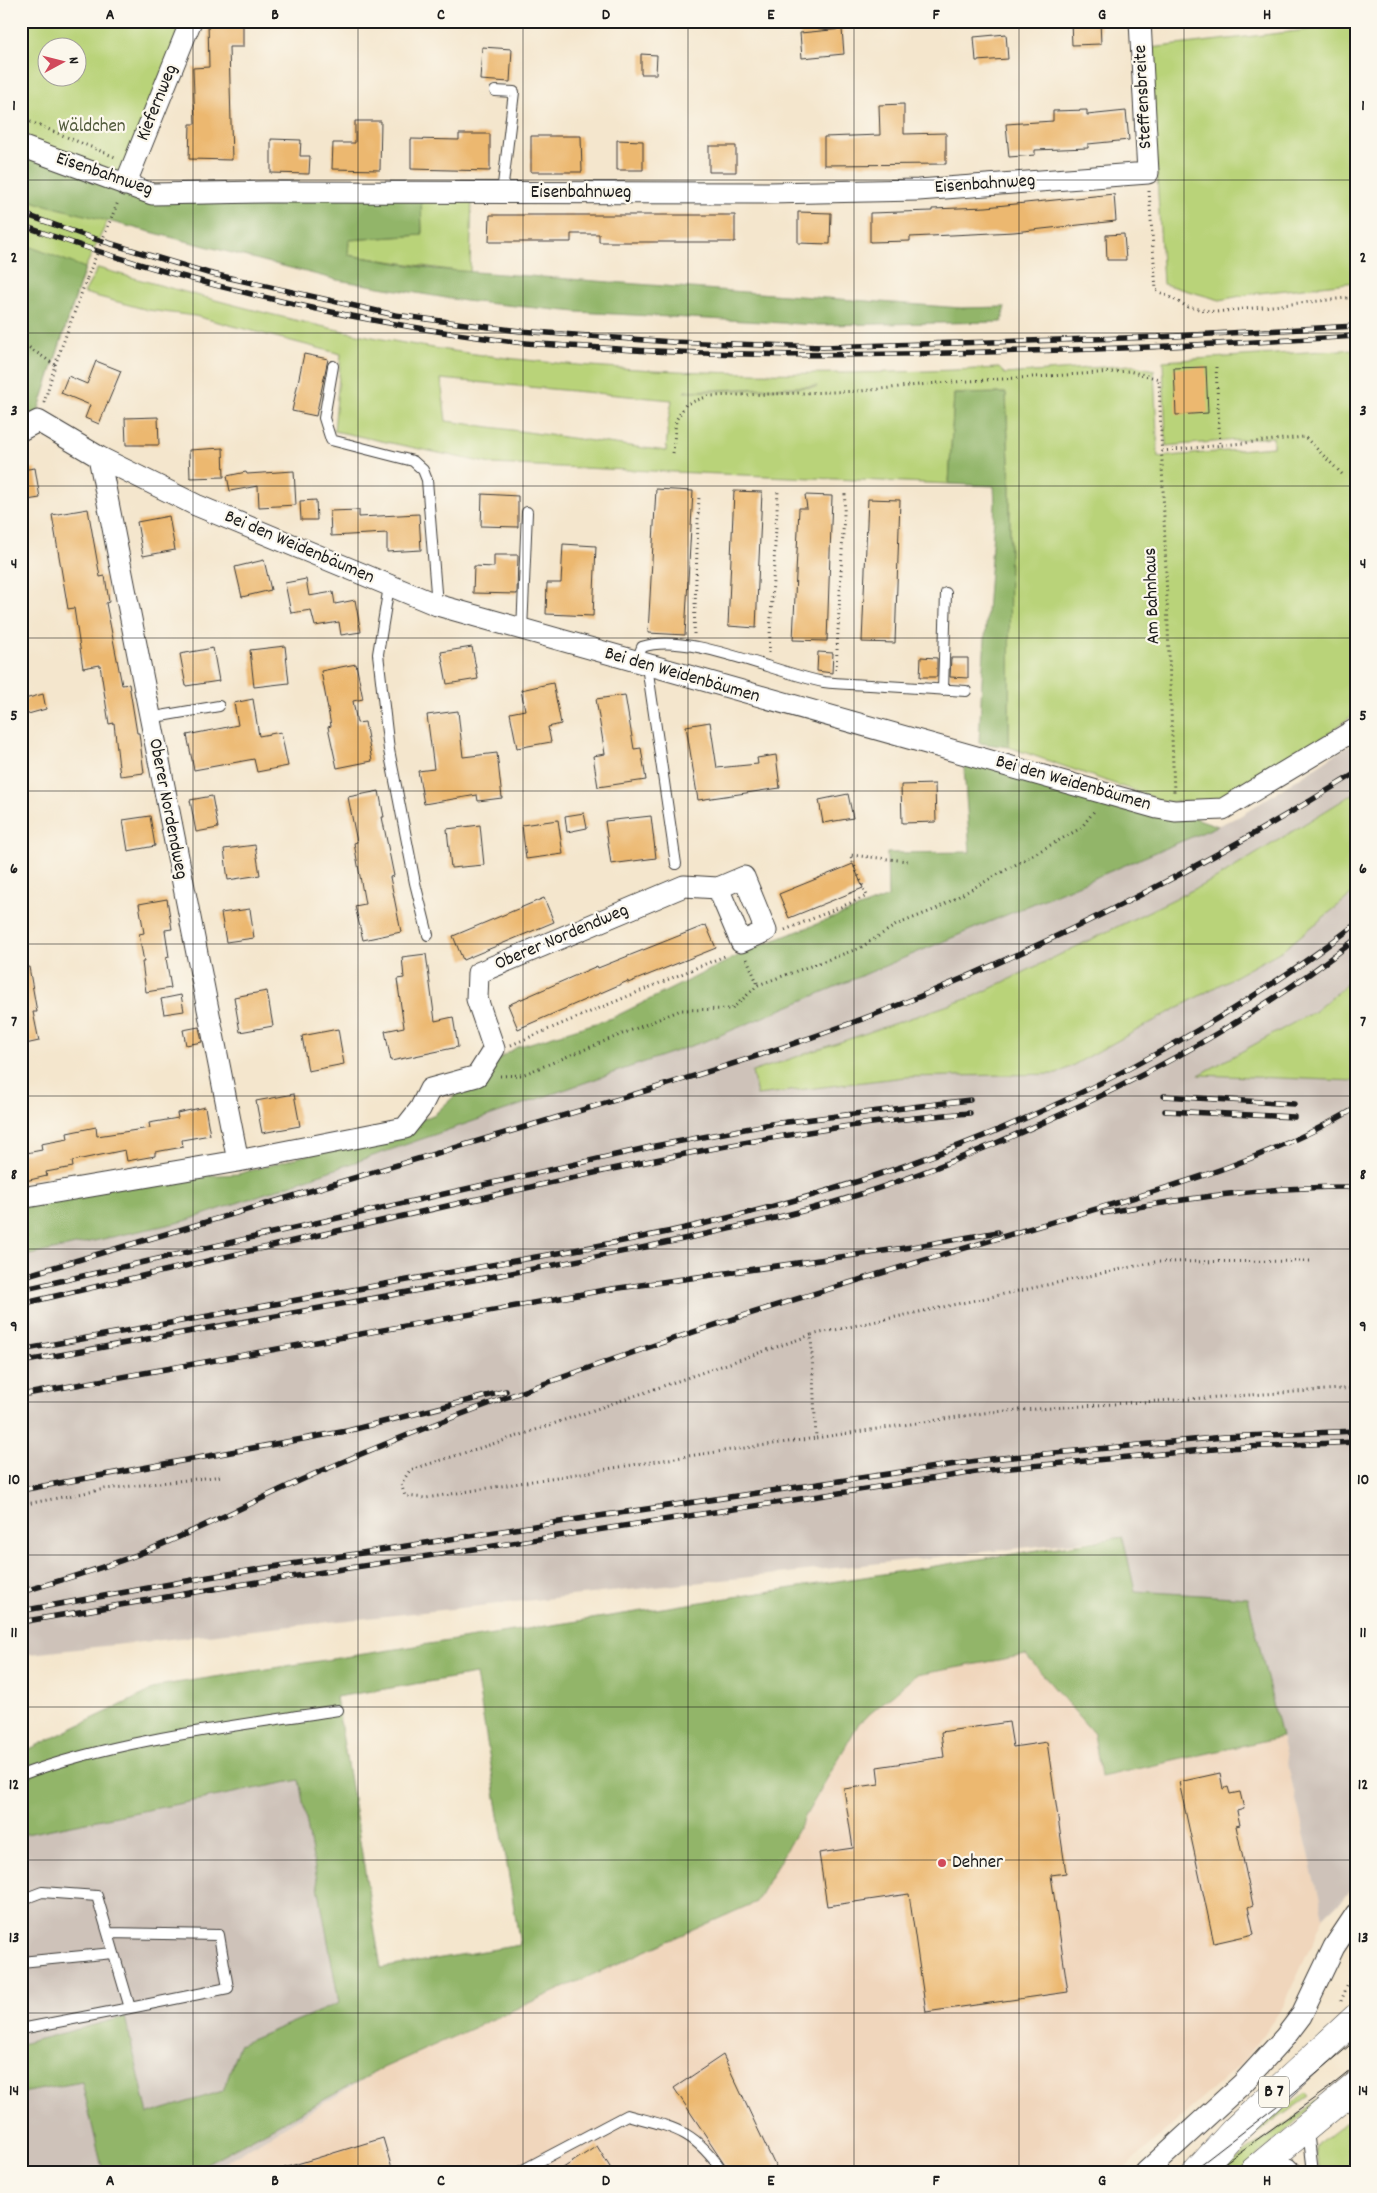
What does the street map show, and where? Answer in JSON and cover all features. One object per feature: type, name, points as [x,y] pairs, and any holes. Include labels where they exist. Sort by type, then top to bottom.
[{"type":"main road","name":"B 7","points":[[1197,2172],[1347,2012]]},
{"type":"main road","name":"B 7","points":[[1260,2165],[1356,2086]]},
{"type":"street","name":"Kiefernweg","points":[[125,185],[191,21]]},
{"type":"street","name":"Steffensbreite","points":[[1140,21],[1148,173]]},
{"type":"street","name":"Eisenbahnweg","points":[[21,146],[152,194],[267,192],[759,193],[918,190],[1148,173]]},
{"type":"street","name":"Bei den Weidenbäumen","points":[[30,426],[196,506],[437,606],[1108,794],[1175,811],[1223,809],[1356,729]]},
{"type":"street","name":"Oberer Nordendweg","points":[[99,458],[238,1161]]},
{"type":"street","name":"Oberer Nordendweg","points":[[494,1049],[477,999],[478,973],[684,886],[718,888],[744,877],[766,931]]},
{"type":"street","points":[[718,888],[741,942],[766,931]]},
{"type":"street","points":[[21,1198],[238,1161],[406,1128],[420,1109],[430,1090],[477,1076],[494,1049]]},
{"type":"street","points":[[1146,2172],[1242,2084],[1302,2016],[1334,1947],[1356,1914]]},
{"type":"lane","points":[[495,91],[514,92],[502,193]]},
{"type":"lane","points":[[333,366],[324,418],[331,440],[412,461],[423,470],[427,480],[437,606]]},
{"type":"lane","points":[[522,630],[527,512]]},
{"type":"lane","points":[[389,586],[378,654],[389,750],[415,882],[428,936]]},
{"type":"lane","points":[[943,690],[946,593]]},
{"type":"lane","points":[[676,864],[641,664],[642,647],[655,643],[679,643],[807,678],[836,682],[966,691]]},
{"type":"lane","points":[[149,718],[219,706]]},
{"type":"lane","points":[[21,1775],[55,1763],[177,1736],[338,1710]]},
{"type":"lane","points":[[21,1900],[42,1892],[97,1896],[130,2008]]},
{"type":"lane","points":[[21,2029],[228,1988],[219,1934],[108,1932]]},
{"type":"lane","points":[[21,1962],[114,1953]]},
{"type":"lane","points":[[519,2172],[627,2115],[676,2128],[688,2135],[709,2153],[723,2172]]},
{"type":"lane","points":[[1308,2127],[1313,2172]]},
{"type":"lane","points":[[1260,2165],[1282,2160],[1291,2164],[1299,2172]]},
{"type":"path","points":[[21,25],[29,21]]},
{"type":"path","points":[[21,118],[133,164]]},
{"type":"path","points":[[1148,173],[1156,290],[1188,308],[1216,312],[1356,296]]},
{"type":"path","points":[[30,426],[113,214]]},
{"type":"path","points":[[21,342],[55,365]]},
{"type":"path","points":[[1216,367],[1220,445]]},
{"type":"path","name":"Am Bahnhaus","points":[[673,453],[676,420],[686,404],[709,396],[861,391],[938,383],[1129,371],[1159,379],[1175,811]]},
{"type":"path","points":[[1162,450],[1305,437],[1342,474]]},
{"type":"path","points":[[768,668],[778,491]]},
{"type":"path","points":[[836,682],[845,494]]},
{"type":"path","points":[[693,647],[699,495]]},
{"type":"path","points":[[477,1076],[522,1075],[681,1010],[732,1009],[758,985],[860,948],[896,926],[936,909],[1081,828],[1108,794]]},
{"type":"path","points":[[766,931],[775,935],[867,896],[850,855],[908,861]]},
{"type":"path","points":[[494,1049],[506,1048],[733,952],[741,942],[758,985]]},
{"type":"path","points":[[1310,1261],[1155,1262],[811,1335],[521,1435],[410,1470],[401,1484],[405,1496],[426,1498],[688,1456],[991,1412],[1356,1388]]},
{"type":"path","points":[[811,1335],[816,1438]]},
{"type":"path","points":[[21,1505],[106,1489],[223,1476]]},
{"type":"path","points":[[1347,2012],[1356,1965]]},
{"type":"shaded area","points":[[1356,741],[1356,1886],[1324,1917],[1248,1598],[1135,1591],[1123,1537],[21,1655],[21,1257],[185,1221],[711,1039],[1240,816]]},
{"type":"shaded area","points":[[1026,1655],[1094,1734],[1102,1777],[1281,1737],[1324,1917],[1284,2005],[1247,2058],[1121,2172],[209,2172],[383,2068],[756,1902],[859,1723],[916,1675]]},
{"type":"shaded area","points":[[329,1774],[383,2068],[209,2172],[21,2172],[21,1835]]},
{"type":"green space","name":"Wäldchen","points":[[21,21],[192,21],[125,185],[85,268],[37,414],[21,423]]},
{"type":"green space","points":[[1324,21],[1356,21],[1356,282],[1251,294],[1220,300],[1163,284],[1150,48],[1324,28]]},
{"type":"green space","points":[[21,146],[125,185],[421,194],[422,235],[349,240],[348,255],[434,269],[961,308],[1005,307],[1002,322],[819,325],[577,312],[465,301],[337,280],[38,203],[21,197]]},
{"type":"green space","points":[[472,193],[470,273],[348,255],[349,240],[422,235],[421,194]]},
{"type":"green space","points":[[21,243],[85,268],[37,414],[21,423]]},
{"type":"green space","points":[[98,268],[314,325],[402,343],[515,359],[653,370],[722,373],[861,373],[999,368],[1005,374],[1130,365],[1154,370],[1158,457],[1273,447],[1273,437],[1166,446],[1163,361],[1356,349],[1356,713],[1311,746],[1223,801],[1166,802],[1009,747],[1010,485],[1006,393],[954,394],[949,484],[491,464],[334,431],[341,354],[195,316],[148,310],[84,293]],"holes":[[[441,379],[672,400],[666,451],[446,421]],[[817,387],[684,392],[685,391]]]},
{"type":"green space","points":[[1006,393],[1010,485],[1009,747],[979,743],[995,504],[994,486],[949,484],[954,394]]},
{"type":"green space","points":[[963,754],[1175,811],[1218,826],[711,1039],[185,1221],[21,1257],[21,1198],[121,1180],[238,1174],[401,1129],[435,1114],[483,1069],[517,1047],[612,1018],[756,947],[888,897],[887,853],[970,852]]},
{"type":"green space","points":[[1356,792],[1356,891],[1283,950],[1057,1074],[905,1077],[757,1095],[752,1072],[975,996],[1217,878]]},
{"type":"green space","points":[[1356,976],[1356,1081],[1199,1075],[1315,1011]]},
{"type":"green space","points":[[1123,1537],[1135,1591],[1248,1598],[1281,1737],[1101,1777],[1094,1734],[1026,1655],[916,1675],[859,1723],[756,1902],[383,2068],[190,2172],[103,2172],[82,2082],[21,2093],[21,2044],[125,2017],[148,2114],[223,2091],[239,2045],[339,2003],[299,1780],[21,1835],[21,1753],[163,1685]],"holes":[[[476,1674],[520,1945],[381,1968],[336,1697]]]},
{"type":"green space","points":[[1341,2082],[1240,2172],[1218,2172],[1303,2112]]},
{"type":"green space","points":[[1304,2093],[1308,2097],[1236,2148],[1238,2144]]},
{"type":"green space","points":[[1356,2114],[1356,2163],[1346,2172],[1322,2172],[1316,2149],[1320,2143]]},
{"type":"building","points":[[208,21],[243,21],[243,47],[229,47],[232,160],[189,159],[190,124],[195,124],[193,68],[209,67]]},
{"type":"building","points":[[1071,21],[1100,21],[1101,44],[1072,45]]},
{"type":"building","points":[[842,29],[844,54],[802,58],[800,33]]},
{"type":"building","points":[[1006,34],[1008,59],[976,61],[974,37]]},
{"type":"building","points":[[482,47],[512,49],[510,82],[480,80]]},
{"type":"building","points":[[641,54],[657,55],[656,74],[641,74]]},
{"type":"building","points":[[904,104],[904,134],[946,133],[946,164],[824,165],[824,137],[880,135],[879,105]]},
{"type":"building","points":[[1087,110],[1087,115],[1126,111],[1129,140],[1088,144],[1088,148],[1035,150],[1035,155],[1009,157],[1006,124],[1053,121],[1053,111]]},
{"type":"building","points":[[355,121],[381,121],[380,170],[332,169],[333,143],[355,143]]},
{"type":"building","points":[[459,134],[490,134],[490,171],[411,169],[411,139],[459,140]]},
{"type":"building","points":[[531,136],[581,136],[582,172],[531,172]]},
{"type":"building","points":[[271,139],[301,140],[300,156],[310,156],[309,174],[271,173]]},
{"type":"building","points":[[617,140],[643,141],[643,170],[617,170]]},
{"type":"building","points":[[709,146],[736,146],[736,172],[709,172]]},
{"type":"building","points":[[1114,194],[1116,221],[1014,232],[910,237],[910,241],[870,242],[870,213],[986,207]]},
{"type":"building","points":[[798,212],[831,213],[830,244],[798,243]]},
{"type":"building","points":[[490,215],[735,215],[735,242],[599,242],[599,234],[571,234],[571,242],[489,242]]},
{"type":"building","points":[[1124,234],[1126,260],[1107,260],[1106,235]]},
{"type":"building","points":[[304,354],[328,359],[316,416],[292,411]]},
{"type":"building","points":[[96,361],[121,371],[99,424],[85,418],[90,405],[61,393],[68,376],[87,384]]},
{"type":"building","points":[[1206,367],[1208,413],[1176,415],[1174,368]]},
{"type":"building","points":[[158,417],[159,445],[126,445],[125,418]]},
{"type":"building","points":[[223,448],[224,477],[190,478],[189,450]]},
{"type":"building","points":[[35,468],[40,498],[21,501],[21,470]]},
{"type":"building","points":[[294,471],[296,505],[259,507],[258,486],[230,491],[227,476],[246,472],[247,474]]},
{"type":"building","points":[[656,489],[693,491],[685,635],[648,633]]},
{"type":"building","points":[[734,491],[762,492],[756,628],[728,626]]},
{"type":"building","points":[[482,494],[518,496],[518,527],[481,526]]},
{"type":"building","points":[[805,495],[832,496],[827,641],[793,640],[799,508],[807,508]]},
{"type":"building","points":[[868,499],[900,500],[895,643],[862,642]]},
{"type":"building","points":[[316,500],[317,520],[301,520],[300,501]]},
{"type":"building","points":[[88,509],[100,577],[105,576],[109,602],[106,603],[122,685],[129,684],[137,733],[139,733],[144,773],[120,776],[114,723],[109,724],[100,665],[83,668],[74,608],[68,609],[52,515]]},
{"type":"building","points":[[359,510],[359,517],[419,514],[421,550],[387,552],[387,533],[331,536],[330,511]]},
{"type":"building","points":[[169,516],[175,550],[143,556],[137,522]]},
{"type":"building","points":[[563,544],[596,546],[593,616],[546,614],[547,583],[561,583]]},
{"type":"building","points":[[494,555],[518,555],[517,594],[473,593],[474,566],[494,567]]},
{"type":"building","points":[[264,560],[271,590],[242,597],[235,567]]},
{"type":"building","points":[[306,579],[309,596],[333,592],[335,604],[355,600],[361,632],[341,635],[339,622],[315,626],[311,610],[291,613],[285,583]]},
{"type":"building","points":[[285,646],[289,683],[254,687],[250,650]]},
{"type":"building","points":[[472,647],[478,679],[447,684],[441,652]]},
{"type":"building","points":[[213,648],[219,681],[186,686],[180,654]]},
{"type":"building","points":[[818,652],[833,653],[832,673],[817,671]]},
{"type":"building","points":[[921,657],[937,658],[937,677],[920,677]]},
{"type":"building","points":[[951,658],[968,658],[968,678],[950,677]]},
{"type":"building","points":[[356,664],[363,699],[353,701],[357,723],[365,722],[372,761],[337,768],[328,727],[331,726],[321,671]]},
{"type":"building","points":[[553,683],[561,724],[548,727],[551,742],[517,748],[510,713],[525,710],[521,690]]},
{"type":"building","points":[[43,694],[46,709],[21,716],[21,700]]},
{"type":"building","points":[[625,695],[634,749],[641,748],[646,780],[598,787],[593,756],[605,754],[596,699]]},
{"type":"building","points":[[253,699],[259,736],[281,732],[288,766],[257,772],[254,759],[194,770],[187,735],[238,725],[234,703]]},
{"type":"building","points":[[458,711],[463,757],[497,753],[502,798],[478,801],[477,795],[424,804],[418,771],[434,769],[427,715]]},
{"type":"building","points":[[710,722],[717,768],[758,764],[757,758],[776,755],[780,788],[698,800],[686,726]]},
{"type":"building","points":[[935,784],[936,822],[902,823],[901,785]]},
{"type":"building","points":[[379,791],[384,817],[382,817],[394,876],[390,877],[401,932],[363,940],[355,906],[365,904],[354,843],[357,842],[348,797]]},
{"type":"building","points":[[848,794],[853,818],[823,823],[819,800]]},
{"type":"building","points":[[212,796],[218,828],[196,832],[190,800]]},
{"type":"building","points":[[584,813],[587,828],[567,832],[565,816]]},
{"type":"building","points":[[150,816],[155,846],[128,851],[123,820]]},
{"type":"building","points":[[651,816],[656,858],[611,864],[605,821]]},
{"type":"building","points":[[558,820],[563,854],[526,859],[522,825]]},
{"type":"building","points":[[480,825],[484,865],[451,868],[447,829]]},
{"type":"building","points":[[255,845],[260,875],[228,880],[224,849]]},
{"type":"building","points":[[853,864],[863,888],[789,918],[779,894]]},
{"type":"building","points":[[544,898],[554,922],[463,960],[453,936]]},
{"type":"building","points":[[167,899],[172,929],[165,930],[169,957],[166,958],[171,988],[146,992],[142,962],[144,962],[139,934],[144,933],[139,904]]},
{"type":"building","points":[[250,909],[254,938],[226,942],[221,913]]},
{"type":"building","points":[[706,925],[716,948],[628,983],[628,981],[518,1029],[508,1005],[597,966],[598,968]]},
{"type":"building","points":[[426,954],[435,1021],[453,1017],[458,1047],[391,1061],[385,1031],[404,1027],[397,979],[404,978],[402,957]]},
{"type":"building","points":[[29,967],[37,1012],[33,1012],[39,1041],[21,1045],[21,968]]},
{"type":"building","points":[[267,991],[273,1026],[240,1032],[234,997]]},
{"type":"building","points":[[181,995],[184,1011],[164,1014],[161,999]]},
{"type":"building","points":[[199,1027],[202,1042],[186,1045],[183,1030]]},
{"type":"building","points":[[338,1029],[344,1064],[308,1071],[302,1036]]},
{"type":"building","points":[[294,1094],[300,1126],[262,1133],[256,1101]]},
{"type":"building","points":[[205,1107],[210,1135],[182,1140],[183,1147],[155,1152],[155,1156],[127,1161],[125,1150],[72,1161],[73,1167],[46,1172],[47,1176],[21,1182],[21,1154],[42,1150],[41,1144],[68,1139],[67,1133],[96,1127],[97,1136],[150,1128],[149,1123],[178,1118],[177,1113]]},
{"type":"building","name":"Dehner","points":[[1009,1722],[1013,1747],[1047,1742],[1066,1873],[1051,1875],[1068,1992],[926,2012],[909,1894],[827,1906],[819,1853],[853,1848],[844,1789],[879,1784],[877,1767],[944,1757],[941,1732]]},
{"type":"building","points":[[1220,1773],[1223,1789],[1228,1787],[1230,1794],[1240,1792],[1244,1809],[1237,1811],[1240,1825],[1236,1826],[1253,1905],[1248,1907],[1254,1934],[1214,1943],[1179,1782]]},
{"type":"building","points":[[723,2055],[778,2172],[730,2172],[674,2088]]},
{"type":"building","points":[[383,2138],[393,2172],[284,2172],[284,2168]]},
{"type":"building","points":[[597,2146],[613,2172],[557,2172]]},
{"type":"tram line","points":[[1191,2172],[1290,2096],[1356,2040]]},
{"type":"tram line","points":[[1212,2172],[1356,2066]]},
{"type":"railway","points":[[21,213],[89,237],[208,273],[395,315],[520,331],[672,342],[823,347],[1158,337],[1356,326]]},
{"type":"railway","points":[[21,225],[142,265],[265,297],[389,323],[526,343],[690,353],[862,355],[1102,349],[1356,336]]},
{"type":"railway","points":[[21,1277],[675,1082],[774,1050],[872,1015],[921,996],[1033,947],[1143,894],[1304,805],[1356,773]]},
{"type":"railway","points":[[21,1350],[629,1240],[762,1209],[895,1169],[959,1146],[1023,1119],[1085,1091],[1147,1059],[1265,988],[1302,964],[1356,924]]},
{"type":"railway","points":[[21,1362],[627,1251],[764,1221],[838,1201],[922,1173],[1004,1140],[1074,1109],[1158,1067],[1240,1020],[1356,939]]},
{"type":"railway","points":[[1164,1096],[1294,1104]]},
{"type":"railway","points":[[21,1290],[655,1146],[771,1124],[970,1100]]},
{"type":"railway","points":[[21,1592],[99,1569],[144,1552],[357,1456],[510,1396],[729,1320],[1202,1176],[1281,1146],[1356,1108]]},
{"type":"railway","points":[[1165,1111],[1294,1117]]},
{"type":"railway","points":[[21,1304],[432,1209],[669,1157],[849,1126],[970,1113]]},
{"type":"railway","points":[[1103,1213],[1229,1194],[1324,1187],[1356,1187]]},
{"type":"railway","points":[[21,1395],[605,1290],[912,1247],[998,1232]]},
{"type":"railway","points":[[21,1490],[347,1431],[506,1391]]},
{"type":"railway","points":[[21,1611],[209,1577],[585,1518],[991,1459],[1224,1437],[1356,1431]]},
{"type":"railway","points":[[21,1622],[225,1587],[989,1470],[1225,1448],[1356,1442]]},
{"type":"place","name":"Dehner","points":[[942,1863]]}]
